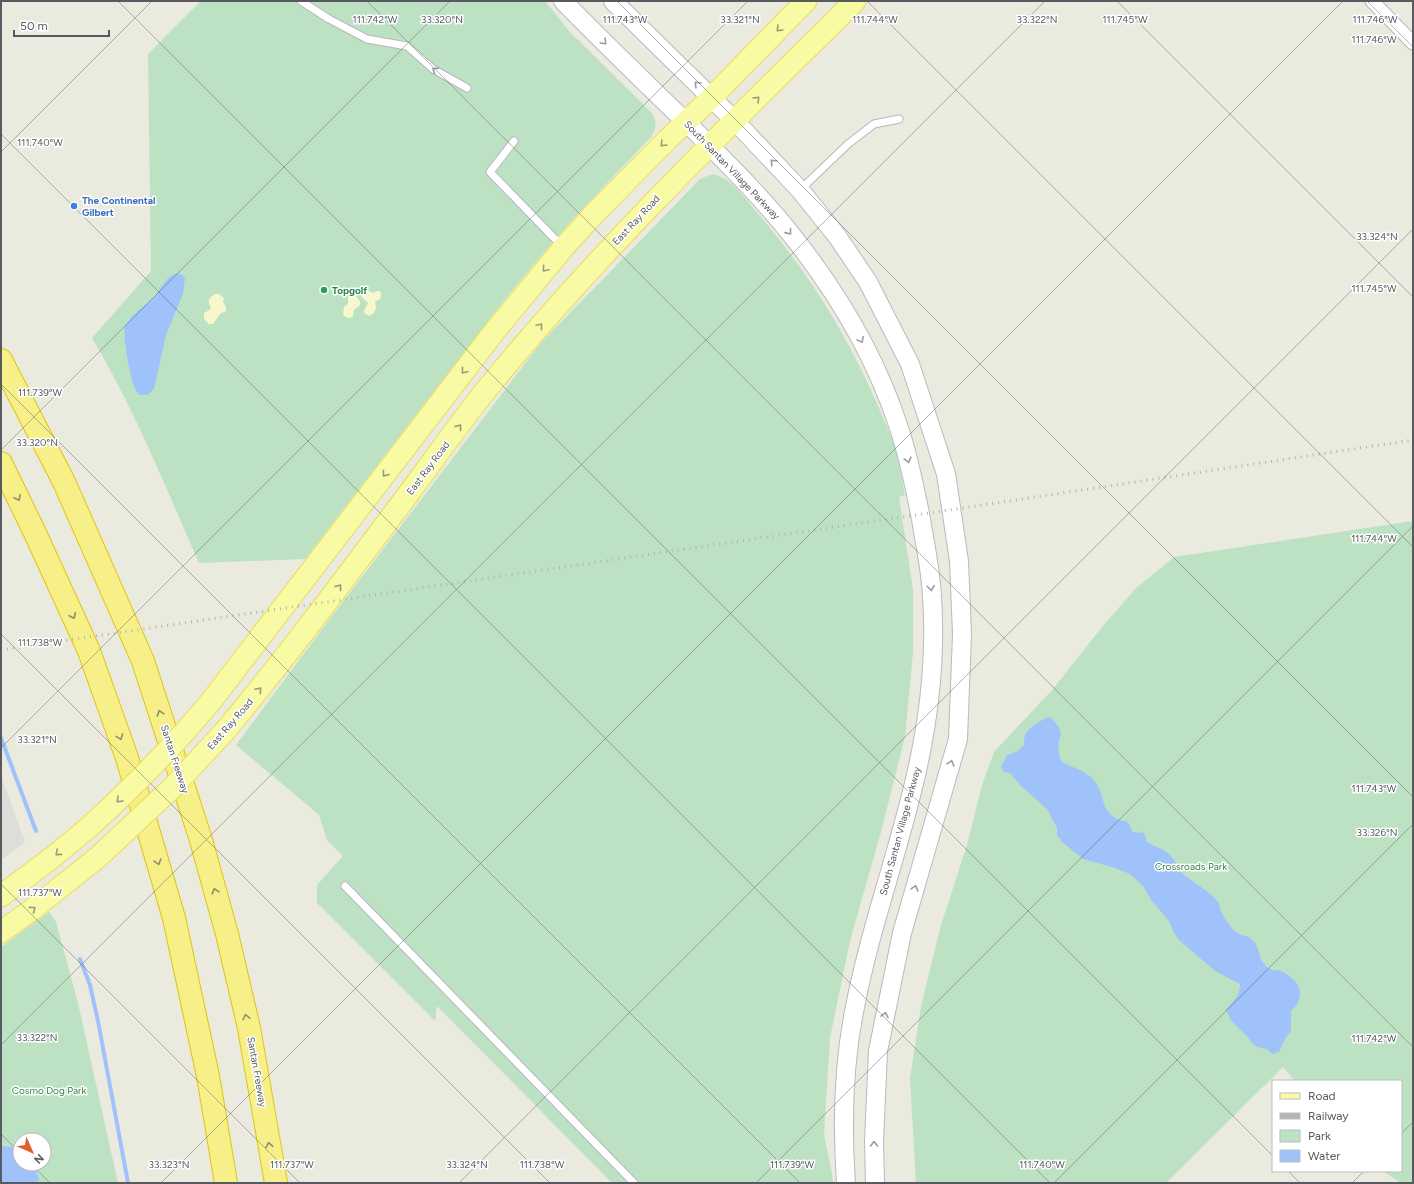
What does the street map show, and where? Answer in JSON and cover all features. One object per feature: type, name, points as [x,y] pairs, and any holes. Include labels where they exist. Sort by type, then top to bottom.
[{"type":"highway","name":"Santan Freeway","points":[[1,360],[64,482],[144,661],[201,840],[227,934],[249,1028],[276,1183]]},
{"type":"highway","points":[[1,463],[89,651],[128,758],[174,918],[208,1076],[226,1183]]},
{"type":"main road","name":"South Santan Village Parkway","points":[[563,1],[750,187],[796,240],[837,300],[868,354],[889,400],[915,486],[928,558],[932,598],[928,709],[917,772],[906,818],[871,939],[853,1012],[844,1090],[844,1152],[846,1183]]},
{"type":"main road","points":[[613,1],[735,121],[800,190],[837,236],[868,282],[910,364],[946,474],[959,561],[962,634],[958,739],[902,933],[878,1051],[874,1141],[875,1183]]},
{"type":"main road","points":[[1,896],[53,857],[114,805],[192,724],[494,332],[564,247],[592,216],[806,1]]},
{"type":"main road","name":"East Ray Road","points":[[1,932],[97,858],[172,788],[225,731],[268,679],[323,608],[490,386],[572,289],[659,196],[855,1]]},
{"type":"street","points":[[1372,1],[1413,43]]},
{"type":"lane","points":[[301,1],[329,19],[367,39],[407,46],[433,69],[467,88]]},
{"type":"lane","points":[[800,190],[848,144],[874,124],[899,120]]},
{"type":"lane","points":[[514,141],[490,172],[564,247]]},
{"type":"lane","points":[[345,886],[634,1183]]},
{"type":"shaded area","points":[[1,776],[25,842],[1,860]]},
{"type":"green space","name":"Topgolf","points":[[201,1],[545,1],[570,32],[652,113],[655,119],[655,128],[651,137],[573,219],[498,308],[305,559],[199,563],[136,420],[92,338],[151,271],[148,54]]},
{"type":"green space","points":[[712,174],[727,180],[740,191],[808,278],[835,320],[859,365],[890,434],[896,450],[905,495],[899,497],[913,590],[913,652],[905,737],[881,832],[850,941],[830,1038],[824,1134],[833,1183],[612,1183],[437,1006],[435,1021],[317,903],[317,885],[343,856],[327,840],[319,815],[236,745],[326,624],[540,344],[700,179]]},
{"type":"green space","name":"Crossroads Park","points":[[1413,521],[1413,1183],[1401,1183],[1384,1172],[1402,1172],[1402,1080],[1294,1080],[1283,1067],[1166,1183],[916,1183],[910,1079],[921,1006],[941,925],[967,845],[982,785],[994,752],[1053,689],[1102,627],[1136,588],[1174,557]]},
{"type":"green space","name":"Cosmo Dog Park","points":[[49,912],[56,922],[78,1003],[118,1183],[1,1183],[1,947]]},
{"type":"sand","points":[[366,290],[374,293],[379,291],[381,293],[381,298],[375,302],[376,307],[373,314],[369,316],[364,313],[368,303],[361,296],[361,293]]},
{"type":"sand","points":[[215,294],[221,295],[224,299],[223,302],[226,307],[226,311],[220,314],[213,324],[209,324],[204,319],[204,313],[211,309],[209,299]]},
{"type":"sand","points":[[350,295],[355,295],[360,301],[360,305],[354,310],[353,317],[348,318],[343,315],[344,307],[348,304],[348,297]]},
{"type":"water","points":[[177,273],[185,278],[183,294],[166,335],[154,389],[147,395],[139,395],[133,385],[130,372],[125,345],[125,326],[132,317],[156,295],[167,279],[173,274]]},
{"type":"water","points":[[1050,717],[1056,723],[1061,732],[1058,747],[1059,755],[1063,763],[1083,771],[1090,776],[1098,785],[1104,805],[1112,815],[1118,819],[1128,822],[1133,832],[1140,833],[1142,831],[1147,842],[1169,854],[1183,874],[1216,899],[1222,913],[1231,927],[1255,943],[1263,963],[1270,969],[1283,972],[1296,982],[1300,998],[1297,1005],[1291,1011],[1291,1031],[1285,1039],[1279,1052],[1272,1054],[1266,1049],[1255,1045],[1230,1018],[1226,1009],[1238,995],[1240,984],[1215,971],[1179,940],[1169,921],[1152,901],[1143,886],[1130,874],[1083,859],[1062,842],[1057,835],[1057,828],[1047,809],[1021,786],[1010,773],[1004,772],[1001,767],[1007,755],[1018,751],[1024,745],[1025,735],[1033,726]]},
{"type":"water","points":[[1,1147],[12,1147],[12,1172],[37,1172],[39,1179],[38,1183],[1,1183]]},
{"type":"waterway","points":[[1,738],[36,831]]},
{"type":"waterway","points":[[80,959],[90,985],[98,1021],[128,1183]]},
{"type":"railway","points":[[1,650],[1413,440]]},
{"type":"place","name":"The Continental Gilbert","points":[[74,206]]},
{"type":"place","name":"Topgolf","points":[[324,290]]}]
